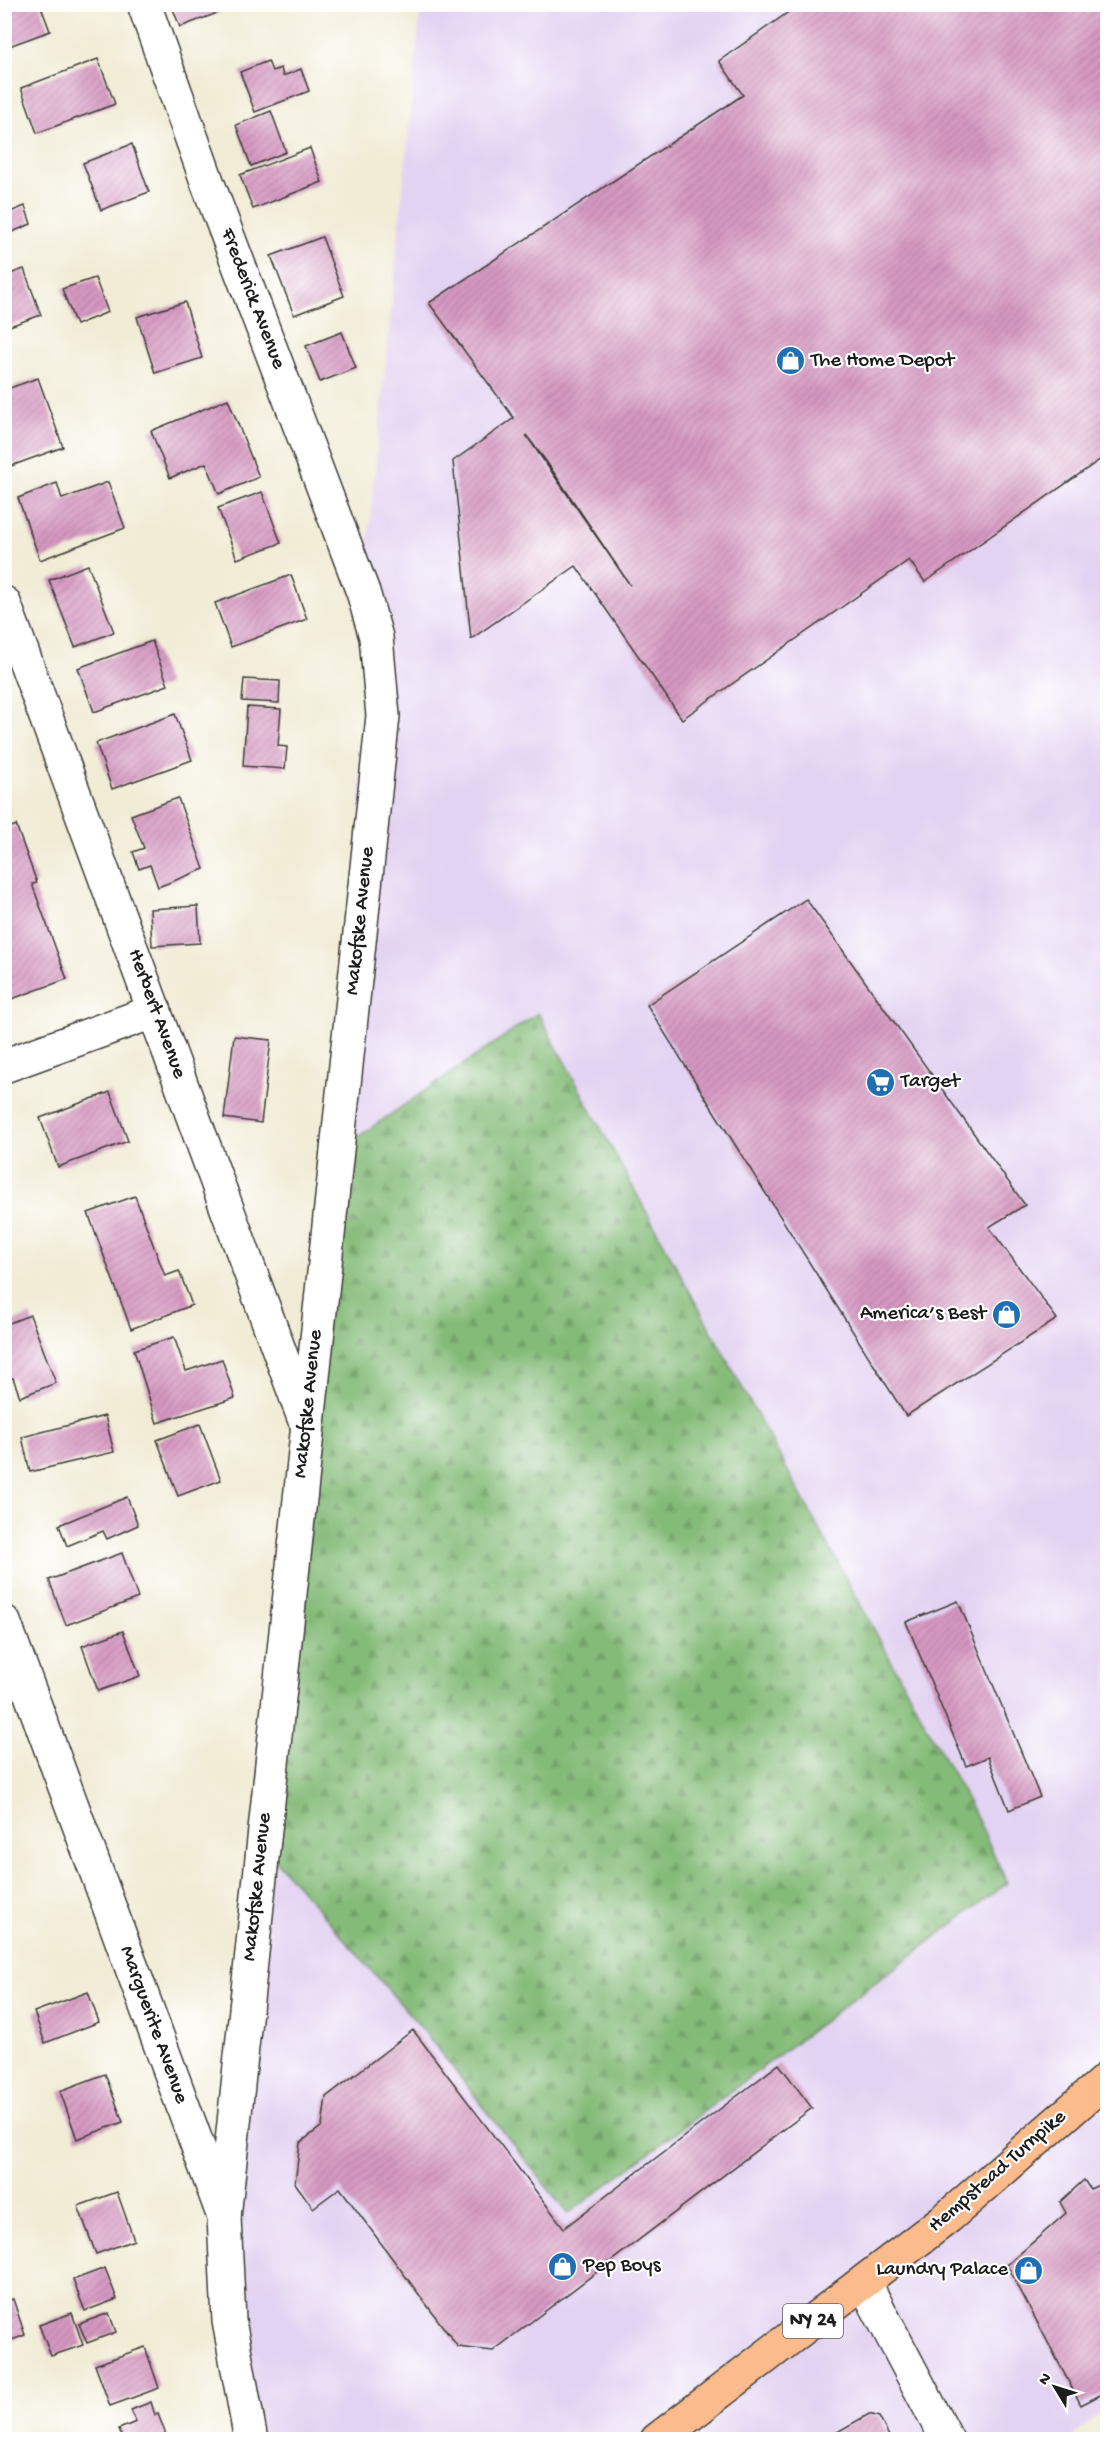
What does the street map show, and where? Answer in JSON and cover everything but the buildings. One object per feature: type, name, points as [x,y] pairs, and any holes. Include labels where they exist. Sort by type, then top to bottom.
[{"type":"main road","name":"Hempstead Turnpike","points":[[657,2439],[948,2217],[1107,2078]]},
{"type":"street","name":"Frederick Avenue","points":[[144,4],[208,184],[363,592]]},
{"type":"street","name":"Makofske Avenue","points":[[224,2217],[306,1425],[383,716],[376,637],[363,592]]},
{"type":"street","name":"Herbert Avenue","points":[[4,603],[306,1425]]},
{"type":"street","points":[[4,1066],[155,1011]]},
{"type":"street","name":"Marguerite Avenue","points":[[4,1622],[224,2217],[229,2321],[251,2439]]},
{"type":"street","points":[[864,2282],[947,2439]]},
{"type":"shaded area","points":[[421,5],[1107,5],[1107,2407],[1068,2440],[255,2440],[224,2217],[263,1846],[419,2025],[568,2213],[538,1014],[336,1152],[358,943],[363,592]]},
{"type":"green space","points":[[538,1013],[979,1822],[1007,1883],[568,2214],[419,2025],[263,1846],[336,1152]]},
{"type":"place","name":"The Home Depot","points":[[790,361]]},
{"type":"place","name":"Target","points":[[880,1082]]},
{"type":"place","name":"America’s Best","points":[[1007,1314]]},
{"type":"place","name":"Pep Boys","points":[[562,2266]]},
{"type":"place","name":"Laundry Palace","points":[[1029,2270]]}]
